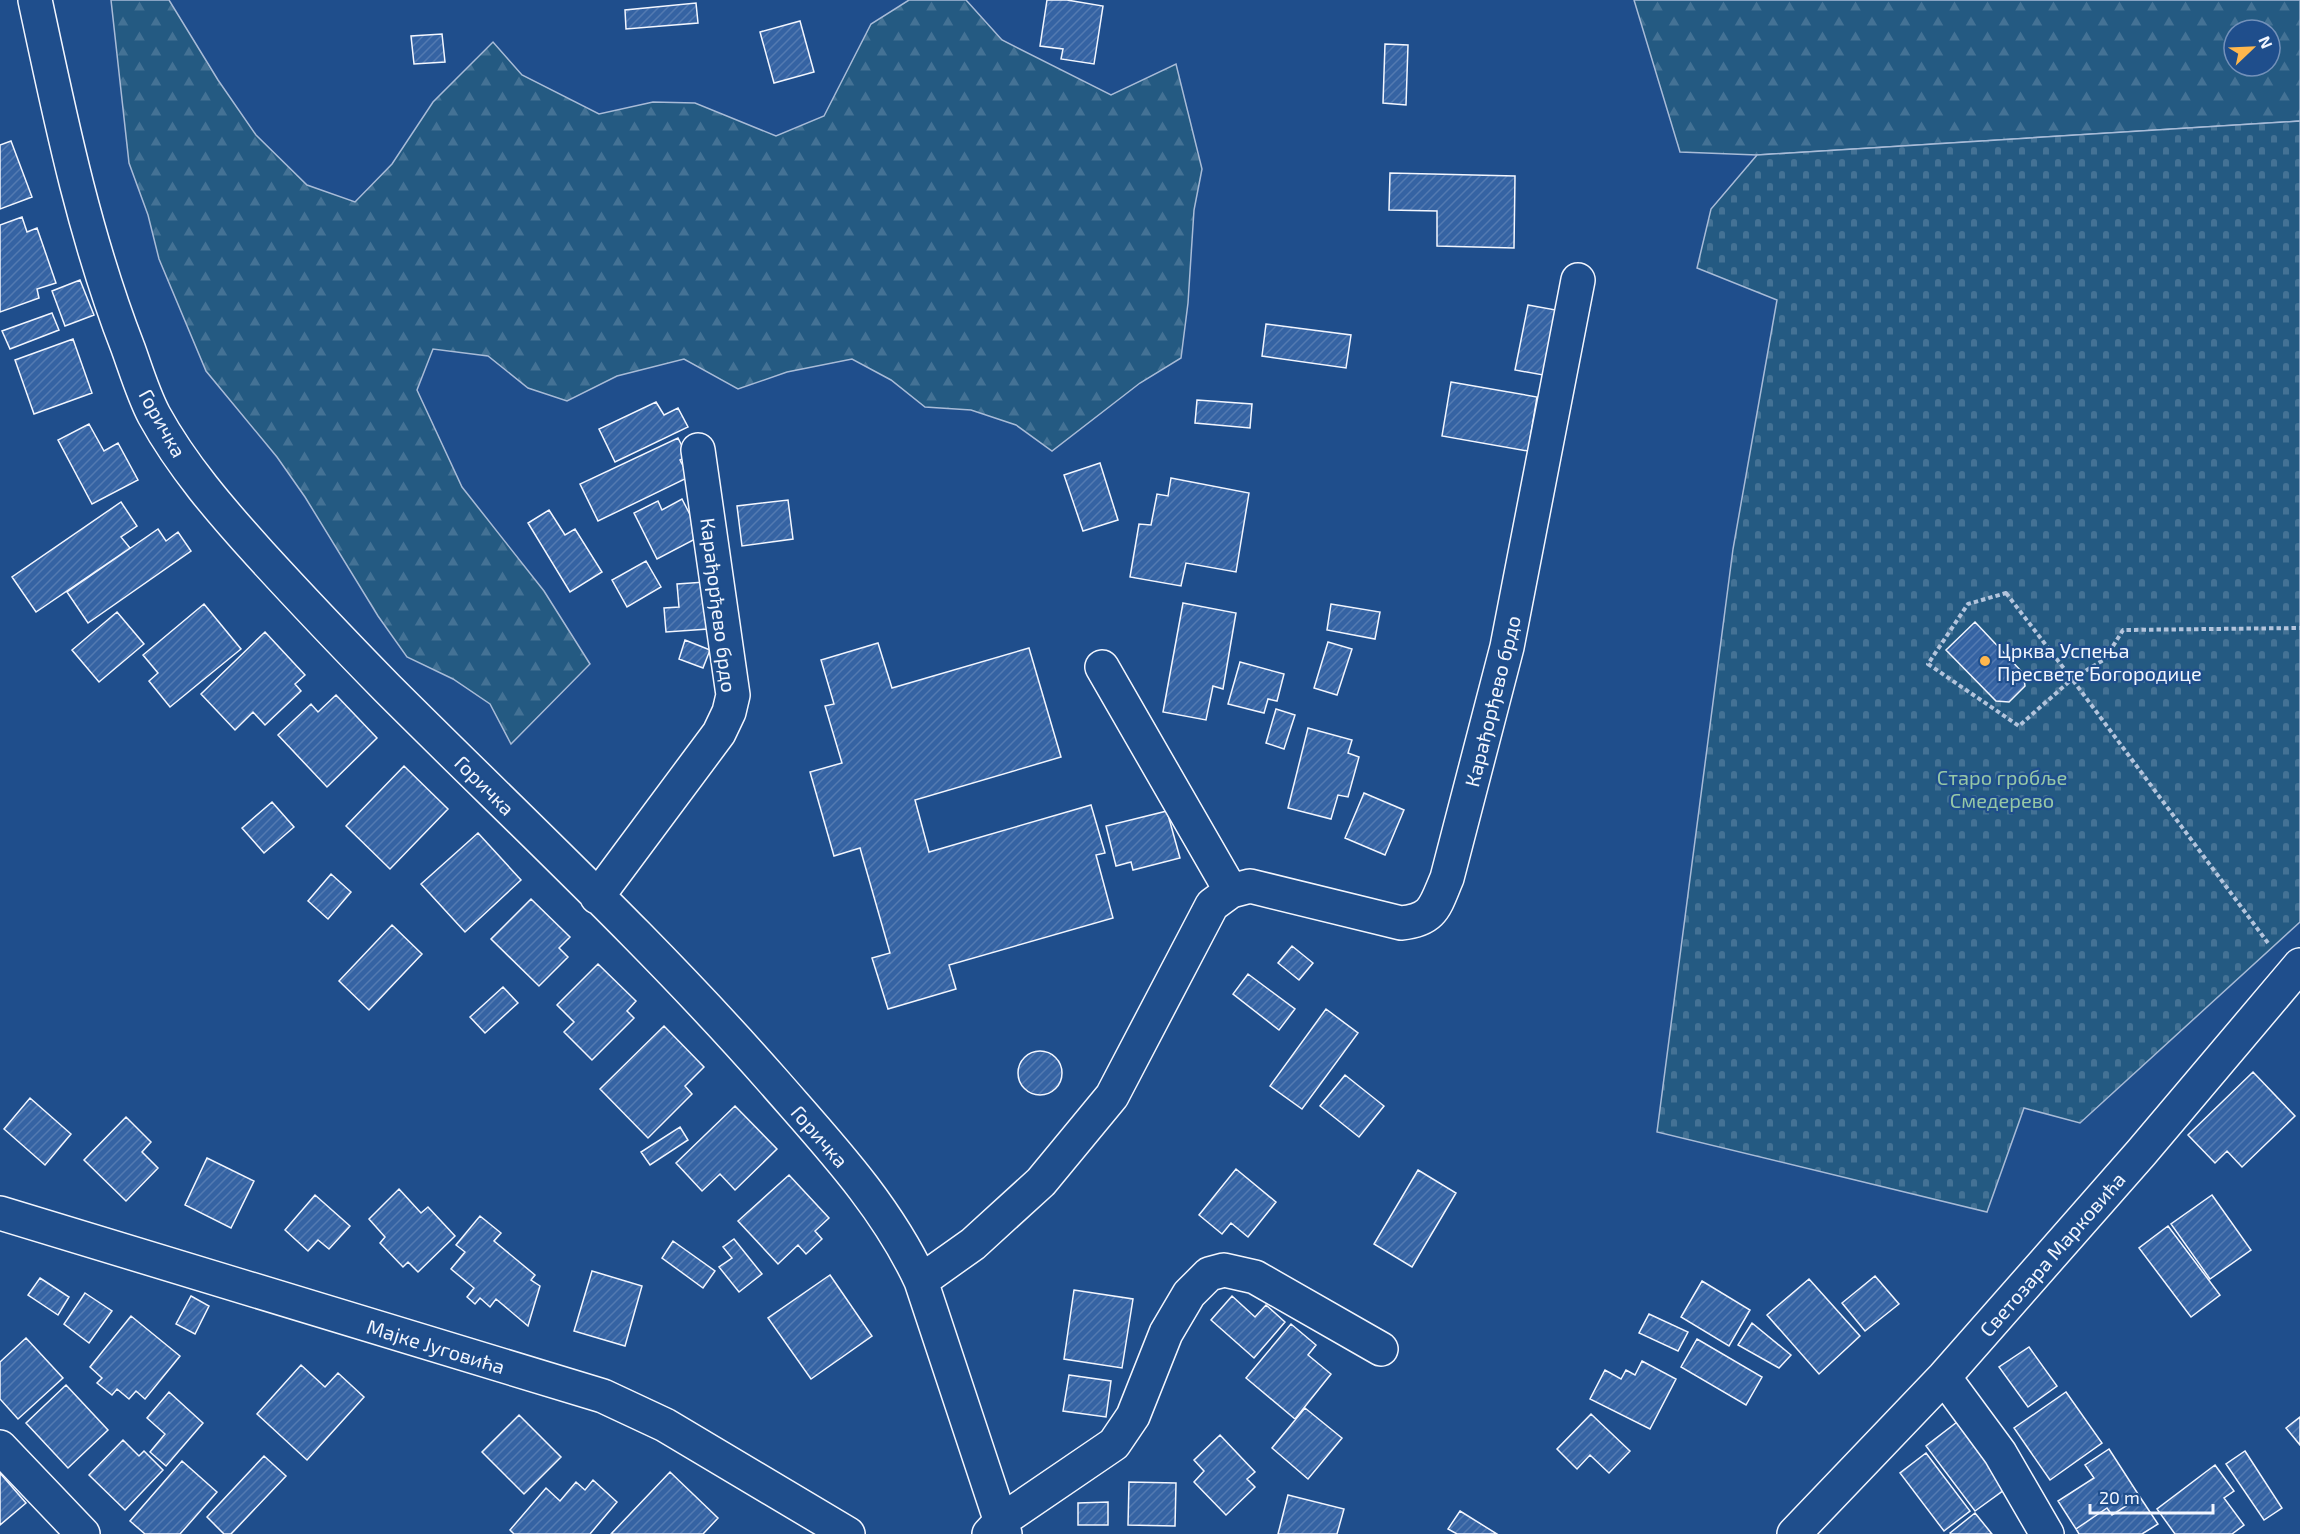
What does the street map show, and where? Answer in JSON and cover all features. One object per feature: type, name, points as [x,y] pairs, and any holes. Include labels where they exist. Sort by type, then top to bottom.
[{"type":"street","name":"Горичка","points":[[35,0],[67,147],[106,292],[153,412],[177,452],[217,506],[320,621],[597,897],[745,1049],[837,1155],[905,1247],[921,1281],[998,1530]]},
{"type":"street","name":"Карађорђево брдо","points":[[1231,891],[1250,886],[1401,923],[1419,921],[1433,912],[1447,879],[1507,647],[1578,280]]},
{"type":"street","name":"Карађорђево брдо","points":[[597,897],[719,733],[729,712],[733,695],[698,450]]},
{"type":"street","points":[[921,1281],[973,1244],[1041,1182],[1112,1096],[1212,905],[1231,891],[1102,667]]},
{"type":"street","name":"Светозара Марковића","points":[[1794,1534],[1944,1377],[2297,976]]},
{"type":"street","name":"Мајке Југовића","points":[[0,1213],[603,1396],[665,1425],[848,1534]]},
{"type":"street","points":[[998,1530],[1114,1444],[1133,1416],[1166,1333],[1189,1294],[1209,1274],[1224,1270],[1255,1277],[1381,1349]]},
{"type":"street","points":[[1944,1377],[2000,1453],[2047,1534]]},
{"type":"street","points":[[0,1447],[83,1534]]},
{"type":"path","points":[[2297,976],[2072,679],[2006,593],[1968,604],[1928,664],[2019,726],[2072,679],[2105,659],[2123,630],[2300,628]]},
{"type":"green space","points":[[111,0],[169,0],[218,80],[256,135],[307,185],[355,202],[392,164],[433,102],[493,42],[522,75],[599,114],[653,102],[695,103],[776,136],[824,116],[871,24],[909,0],[966,0],[1002,40],[1111,95],[1176,64],[1202,169],[1194,210],[1188,303],[1181,358],[1140,383],[1052,451],[1016,425],[971,410],[925,407],[891,380],[852,359],[787,372],[738,389],[684,359],[617,376],[567,401],[528,388],[488,356],[433,349],[417,390],[462,487],[544,591],[590,664],[511,744],[490,704],[453,679],[407,657],[378,616],[305,497],[277,457],[206,371],[159,259],[148,215],[129,163]]},
{"type":"green space","points":[[1634,0],[2300,0],[2300,121],[1757,155],[1680,152]]},
{"type":"green space","name":"Старо гробље Смедерево","points":[[2300,121],[2300,922],[2080,1123],[2024,1108],[1987,1212],[1657,1132],[1733,549],[1777,300],[1697,268],[1711,209],[1757,155]]},
{"type":"building","points":[[1047,0],[1067,0],[1103,6],[1094,64],[1061,59],[1063,49],[1040,46]]},
{"type":"building","points":[[696,3],[698,23],[626,29],[625,10]]},
{"type":"building","points":[[800,21],[814,72],[774,83],[760,32]]},
{"type":"building","points":[[442,34],[445,62],[414,64],[411,36]]},
{"type":"building","points":[[1385,44],[1408,45],[1406,105],[1383,103]]},
{"type":"building","points":[[11,141],[32,197],[0,209],[0,145]]},
{"type":"building","points":[[1390,173],[1515,176],[1514,248],[1437,246],[1437,211],[1389,210]]},
{"type":"building","points":[[22,217],[27,232],[37,228],[56,283],[37,289],[39,298],[0,312],[0,225]]},
{"type":"building","points":[[80,280],[94,315],[65,326],[52,291]]},
{"type":"building","points":[[1528,305],[1556,310],[1543,375],[1515,370]]},
{"type":"building","points":[[52,313],[59,330],[10,349],[2,331]]},
{"type":"building","points":[[1266,324],[1351,335],[1346,368],[1262,356]]},
{"type":"building","points":[[73,339],[92,393],[34,414],[15,360]]},
{"type":"building","points":[[1451,382],[1537,397],[1528,451],[1442,436]]},
{"type":"building","points":[[1197,400],[1252,404],[1250,428],[1195,423]]},
{"type":"building","points":[[656,402],[664,415],[678,408],[688,427],[615,462],[599,429]]},
{"type":"building","points":[[89,424],[104,451],[118,443],[138,480],[92,504],[58,440]]},
{"type":"building","points":[[678,438],[687,456],[680,460],[689,477],[598,521],[580,484]]},
{"type":"building","points":[[1100,463],[1118,520],[1083,531],[1064,475]]},
{"type":"building","points":[[1171,478],[1249,493],[1236,572],[1186,563],[1181,586],[1130,577],[1139,524],[1151,525],[1157,494],[1168,496]]},
{"type":"building","points":[[682,499],[701,536],[657,559],[634,513],[658,501],[662,510]]},
{"type":"building","points":[[788,500],[793,539],[742,546],[737,506]]},
{"type":"building","points":[[121,502],[137,526],[121,537],[130,548],[36,612],[12,577]]},
{"type":"building","points":[[549,510],[565,535],[575,529],[602,572],[570,592],[528,523]]},
{"type":"building","points":[[158,529],[166,541],[178,532],[191,551],[88,623],[67,592]]},
{"type":"building","points":[[646,561],[661,587],[627,607],[612,580]]},
{"type":"building","points":[[705,582],[708,629],[666,632],[664,608],[679,607],[677,584]]},
{"type":"building","points":[[1183,603],[1236,613],[1223,689],[1213,686],[1206,720],[1163,712]]},
{"type":"building","points":[[204,604],[241,649],[170,707],[149,681],[158,673],[143,655]]},
{"type":"building","points":[[1331,604],[1380,612],[1375,639],[1327,630]]},
{"type":"building","points":[[117,612],[144,644],[99,682],[72,650]]},
{"type":"building","name":"Црква Успења Пресвете Богородице","points":[[1975,622],[2023,673],[2025,686],[2009,702],[1996,701],[1946,650]]},
{"type":"building","points":[[265,632],[305,675],[295,684],[301,691],[265,725],[253,712],[235,730],[201,694]]},
{"type":"building","points":[[685,640],[710,650],[703,668],[679,659]]},
{"type":"building","points":[[1328,642],[1352,649],[1337,695],[1314,688]]},
{"type":"building","points":[[878,643],[892,688],[1029,648],[1061,757],[915,800],[929,852],[1091,805],[1105,853],[1096,855],[1113,918],[949,965],[956,989],[888,1009],[872,958],[890,953],[860,848],[834,856],[810,772],[842,763],[825,706],[834,704],[821,660]]},
{"type":"building","points":[[1240,662],[1284,674],[1277,701],[1268,699],[1264,713],[1228,704]]},
{"type":"building","points":[[336,695],[377,738],[327,787],[278,735],[311,704],[318,712]]},
{"type":"building","points":[[1276,709],[1295,715],[1284,749],[1266,743]]},
{"type":"building","points":[[1308,728],[1352,740],[1348,753],[1359,757],[1348,797],[1338,795],[1331,819],[1288,808]]},
{"type":"building","points":[[404,766],[448,809],[390,869],[346,826]]},
{"type":"building","points":[[1364,793],[1404,810],[1385,855],[1345,838]]},
{"type":"building","points":[[272,802],[294,827],[264,853],[242,828]]},
{"type":"building","points":[[1167,811],[1180,858],[1133,870],[1131,862],[1116,866],[1106,826]]},
{"type":"building","points":[[478,833],[521,880],[465,932],[421,884]]},
{"type":"building","points":[[331,874],[351,892],[328,919],[308,901]]},
{"type":"building","points":[[531,899],[570,937],[559,948],[568,957],[539,986],[491,939]]},
{"type":"building","points":[[392,925],[422,954],[369,1010],[339,981]]},
{"type":"building","points":[[1292,946],[1313,963],[1299,980],[1278,963]]},
{"type":"building","points":[[598,964],[636,1001],[627,1011],[634,1018],[592,1060],[564,1032],[574,1022],[557,1005]]},
{"type":"building","points":[[1248,974],[1295,1009],[1279,1030],[1233,994]]},
{"type":"building","points":[[503,987],[518,1003],[485,1033],[470,1017]]},
{"type":"building","points":[[1326,1009],[1358,1033],[1302,1109],[1270,1086]]},
{"type":"building","points":[[664,1026],[704,1067],[685,1086],[692,1094],[648,1138],[600,1089]]},
{"type":"building","points":[[1040,1051],[1056,1057],[1062,1073],[1056,1089],[1040,1095],[1024,1089],[1018,1073],[1024,1057]]},
{"type":"building","points":[[2253,1072],[2295,1116],[2242,1167],[2227,1151],[2215,1163],[2188,1135]]},
{"type":"building","points":[[1345,1075],[1384,1106],[1359,1137],[1320,1106]]},
{"type":"building","points":[[30,1098],[71,1134],[45,1165],[4,1129]]},
{"type":"building","points":[[735,1106],[777,1149],[735,1190],[720,1174],[702,1191],[676,1163]]},
{"type":"building","points":[[126,1117],[151,1142],[142,1152],[158,1168],[126,1201],[84,1160]]},
{"type":"building","points":[[680,1127],[688,1140],[650,1165],[641,1152]]},
{"type":"building","points":[[207,1158],[254,1181],[231,1228],[185,1205]]},
{"type":"building","points":[[1236,1169],[1276,1202],[1248,1237],[1231,1223],[1222,1234],[1199,1215]]},
{"type":"building","points":[[1418,1170],[1456,1193],[1412,1267],[1374,1244]]},
{"type":"building","points":[[789,1175],[829,1218],[815,1231],[822,1239],[806,1254],[798,1245],[778,1264],[738,1221]]},
{"type":"building","points":[[399,1189],[421,1213],[428,1207],[455,1236],[418,1272],[408,1262],[403,1267],[380,1243],[385,1237],[369,1219]]},
{"type":"building","points":[[315,1195],[350,1226],[329,1249],[318,1240],[308,1251],[285,1230]]},
{"type":"building","points":[[2212,1195],[2251,1250],[2210,1279],[2171,1224]]},
{"type":"building","points":[[480,1216],[501,1233],[494,1241],[535,1275],[531,1280],[540,1286],[528,1326],[496,1299],[490,1307],[480,1298],[475,1304],[467,1297],[474,1288],[451,1269],[465,1252],[456,1245]]},
{"type":"building","points":[[2168,1226],[2220,1295],[2191,1317],[2139,1248]]},
{"type":"building","points":[[734,1239],[762,1274],[739,1292],[719,1267],[732,1258],[723,1247]]},
{"type":"building","points":[[673,1241],[715,1271],[703,1288],[662,1258]]},
{"type":"building","points":[[592,1271],[642,1286],[625,1346],[574,1331]]},
{"type":"building","points":[[830,1275],[872,1336],[811,1379],[768,1318]]},
{"type":"building","points":[[1875,1276],[1899,1304],[1865,1331],[1842,1303]]},
{"type":"building","points":[[40,1278],[69,1297],[58,1315],[28,1295]]},
{"type":"building","points":[[1809,1279],[1860,1336],[1819,1374],[1767,1315]]},
{"type":"building","points":[[1702,1281],[1750,1310],[1729,1346],[1681,1317]]},
{"type":"building","points":[[1074,1290],[1133,1299],[1122,1368],[1064,1359]]},
{"type":"building","points":[[85,1293],[112,1311],[89,1343],[64,1324]]},
{"type":"building","points":[[191,1296],[209,1306],[195,1334],[176,1324]]},
{"type":"building","points":[[1232,1296],[1255,1317],[1266,1305],[1285,1322],[1254,1358],[1211,1320]]},
{"type":"building","points":[[1649,1314],[1688,1332],[1678,1351],[1639,1333]]},
{"type":"building","points":[[131,1316],[180,1356],[145,1399],[136,1391],[129,1399],[117,1389],[112,1395],[97,1383],[102,1378],[90,1367]]},
{"type":"building","points":[[1752,1323],[1791,1355],[1779,1368],[1738,1345]]},
{"type":"building","points":[[1291,1324],[1316,1345],[1308,1355],[1331,1374],[1295,1419],[1246,1378]]},
{"type":"building","points":[[26,1338],[63,1378],[18,1419],[0,1399],[0,1362]]},
{"type":"building","points":[[1697,1339],[1762,1377],[1746,1405],[1681,1367]]},
{"type":"building","points":[[2029,1347],[2057,1386],[2028,1407],[1999,1367]]},
{"type":"building","points":[[1642,1361],[1676,1379],[1650,1429],[1590,1399],[1605,1370],[1621,1379],[1626,1370],[1635,1375]]},
{"type":"building","points":[[301,1365],[325,1387],[338,1373],[364,1397],[307,1460],[257,1414]]},
{"type":"building","points":[[1069,1375],[1111,1381],[1106,1417],[1063,1411]]},
{"type":"building","points":[[66,1385],[108,1430],[68,1468],[26,1423]]},
{"type":"building","points":[[169,1392],[203,1423],[166,1466],[150,1452],[165,1434],[147,1418]]},
{"type":"building","points":[[2066,1392],[2102,1443],[2050,1480],[2014,1428]]},
{"type":"building","points":[[1305,1408],[1342,1438],[1308,1479],[1272,1448]]},
{"type":"building","points":[[1591,1414],[1630,1451],[1609,1473],[1590,1455],[1577,1469],[1557,1449]]},
{"type":"building","points":[[519,1415],[561,1457],[524,1494],[482,1452]]},
{"type":"building","points":[[2300,1417],[2300,1445],[2286,1428]]},
{"type":"building","points":[[1961,1419],[2011,1485],[1975,1511],[1926,1446]]},
{"type":"building","points":[[1220,1435],[1255,1472],[1247,1479],[1255,1487],[1226,1515],[1194,1482],[1204,1471],[1194,1460]]},
{"type":"building","points":[[123,1440],[139,1456],[144,1451],[163,1470],[125,1510],[89,1475]]},
{"type":"building","points":[[2109,1449],[2140,1497],[2112,1515],[2107,1508],[2076,1529],[2058,1501],[2094,1478],[2085,1465]]},
{"type":"building","points":[[2245,1451],[2282,1508],[2264,1520],[2226,1464]]},
{"type":"building","points":[[1926,1453],[1970,1511],[1944,1531],[1900,1473]]},
{"type":"building","points":[[264,1456],[286,1476],[231,1534],[224,1534],[207,1517]]},
{"type":"building","points":[[182,1461],[217,1492],[180,1534],[145,1534],[130,1521]]},
{"type":"building","points":[[2215,1465],[2234,1491],[2224,1498],[2244,1525],[2232,1534],[2175,1534],[2157,1509]]},
{"type":"building","points":[[670,1472],[718,1518],[703,1534],[611,1534]]},
{"type":"building","points":[[0,1473],[26,1503],[0,1525]]},
{"type":"building","points":[[593,1480],[617,1502],[590,1534],[514,1534],[510,1530],[546,1488],[560,1501],[576,1482],[585,1490]]},
{"type":"building","points":[[1129,1482],[1176,1483],[1175,1526],[1128,1525]]},
{"type":"building","points":[[1288,1495],[1344,1509],[1337,1534],[1278,1534]]},
{"type":"building","points":[[2140,1497],[2158,1524],[2142,1534],[2079,1534],[2076,1529],[2107,1508],[2112,1515]]},
{"type":"building","points":[[1108,1502],[1108,1525],[1078,1525],[1078,1503]]},
{"type":"building","points":[[1460,1511],[1497,1534],[1457,1534],[1448,1529]]},
{"type":"building","points":[[1975,1513],[1992,1534],[1950,1533]]},
{"type":"place","name":"Црква Успења Пресвете Богородице","points":[[1985,661]]}]
